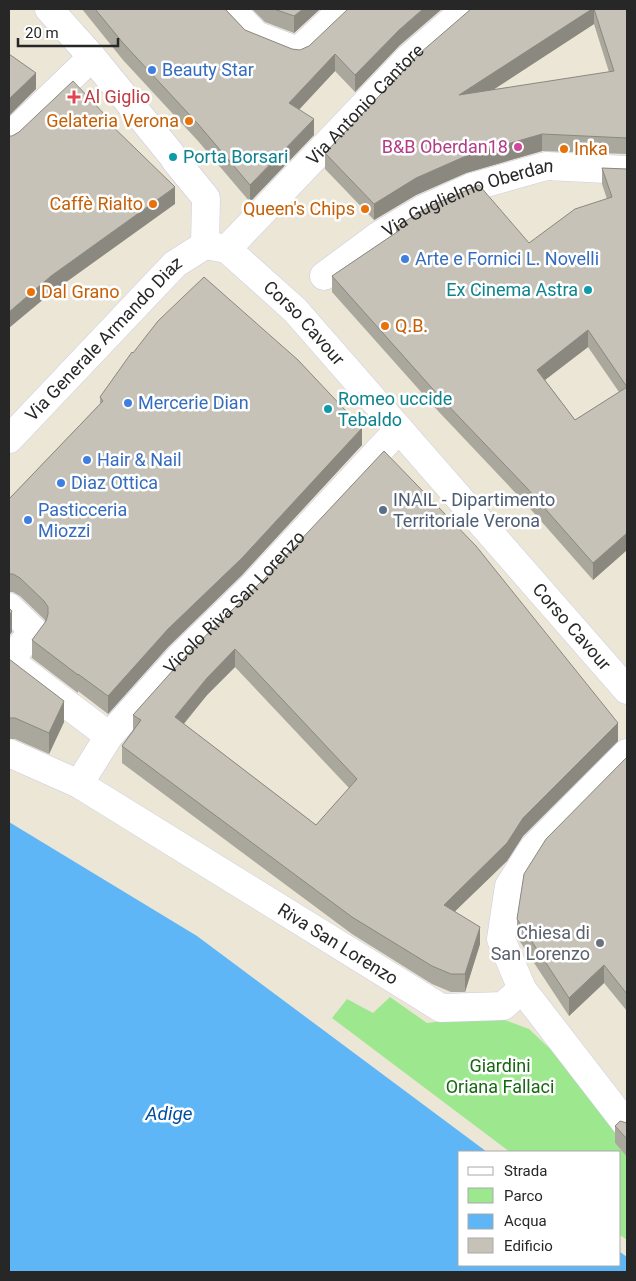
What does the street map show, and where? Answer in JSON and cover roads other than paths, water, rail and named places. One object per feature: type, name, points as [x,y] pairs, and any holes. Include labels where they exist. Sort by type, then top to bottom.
[{"type":"street","points":[[49,9],[92,57],[206,198],[216,247]]},
{"type":"street","points":[[231,9],[256,36],[298,51],[343,9]]},
{"type":"street","name":"Via Antonio Cantore","points":[[216,247],[409,58],[466,9]]},
{"type":"street","points":[[9,138],[92,57]]},
{"type":"street","name":"Via Guglielmo Oberdan","points":[[324,276],[378,236],[422,209],[472,187],[546,166],[627,170]]},
{"type":"street","name":"Corso Cavour","points":[[216,247],[295,310],[627,690]]},
{"type":"street","name":"Via Generale Armando Diaz","points":[[9,440],[175,264],[216,247]]},
{"type":"street","name":"Vicolo Riva San Lorenzo","points":[[78,784],[109,736],[180,657],[253,586],[399,429]]},
{"type":"street","points":[[9,607],[33,630],[10,662],[109,736]]},
{"type":"street","name":"Riva San Lorenzo","points":[[9,753],[78,784],[441,1008],[503,1006],[522,989]]},
{"type":"street","points":[[627,753],[534,847],[509,886],[502,939],[522,989],[627,1126]]},
{"type":"water","name":"Adige","points":[[9,822],[197,936],[486,1151],[458,1151],[458,1266],[621,1266],[621,1253],[627,1257],[627,1272],[9,1272]]},
{"type":"place","name":"Beauty Star","points":[[152,70]]},
{"type":"place","name":"Al Giglio","points":[[74,97]]},
{"type":"place","name":"Gelateria Verona","points":[[189,121]]},
{"type":"place","name":"B&B Oberdan18","points":[[518,147]]},
{"type":"place","name":"Inka","points":[[564,149]]},
{"type":"place","name":"Porta Borsari","points":[[173,157]]},
{"type":"place","name":"Caffè Rialto","points":[[153,204]]},
{"type":"place","name":"Queen's Chips","points":[[365,209]]},
{"type":"place","name":"Arte e Fornici L. Novelli","points":[[405,259]]},
{"type":"place","name":"Ex Cinema Astra","points":[[588,290]]},
{"type":"place","name":"Dal Grano","points":[[31,292]]},
{"type":"place","name":"Q.B.","points":[[385,326]]},
{"type":"place","name":"Mercerie Dian","points":[[128,403]]},
{"type":"place","name":"Romeo uccide Tebaldo","points":[[328,409]]},
{"type":"place","name":"Hair & Nail","points":[[87,460]]},
{"type":"place","name":"Diaz Ottica","points":[[61,483]]},
{"type":"place","name":"INAIL - Dipartimento Territoriale Verona","points":[[383,510]]},
{"type":"place","name":"Pasticceria Miozzi","points":[[28,520]]},
{"type":"place","name":"Chiesa di San Lorenzo","points":[[600,943]]},
{"type":"park label","name":"Giardini Oriana Fallaci","points":[[500,1076]]}]
